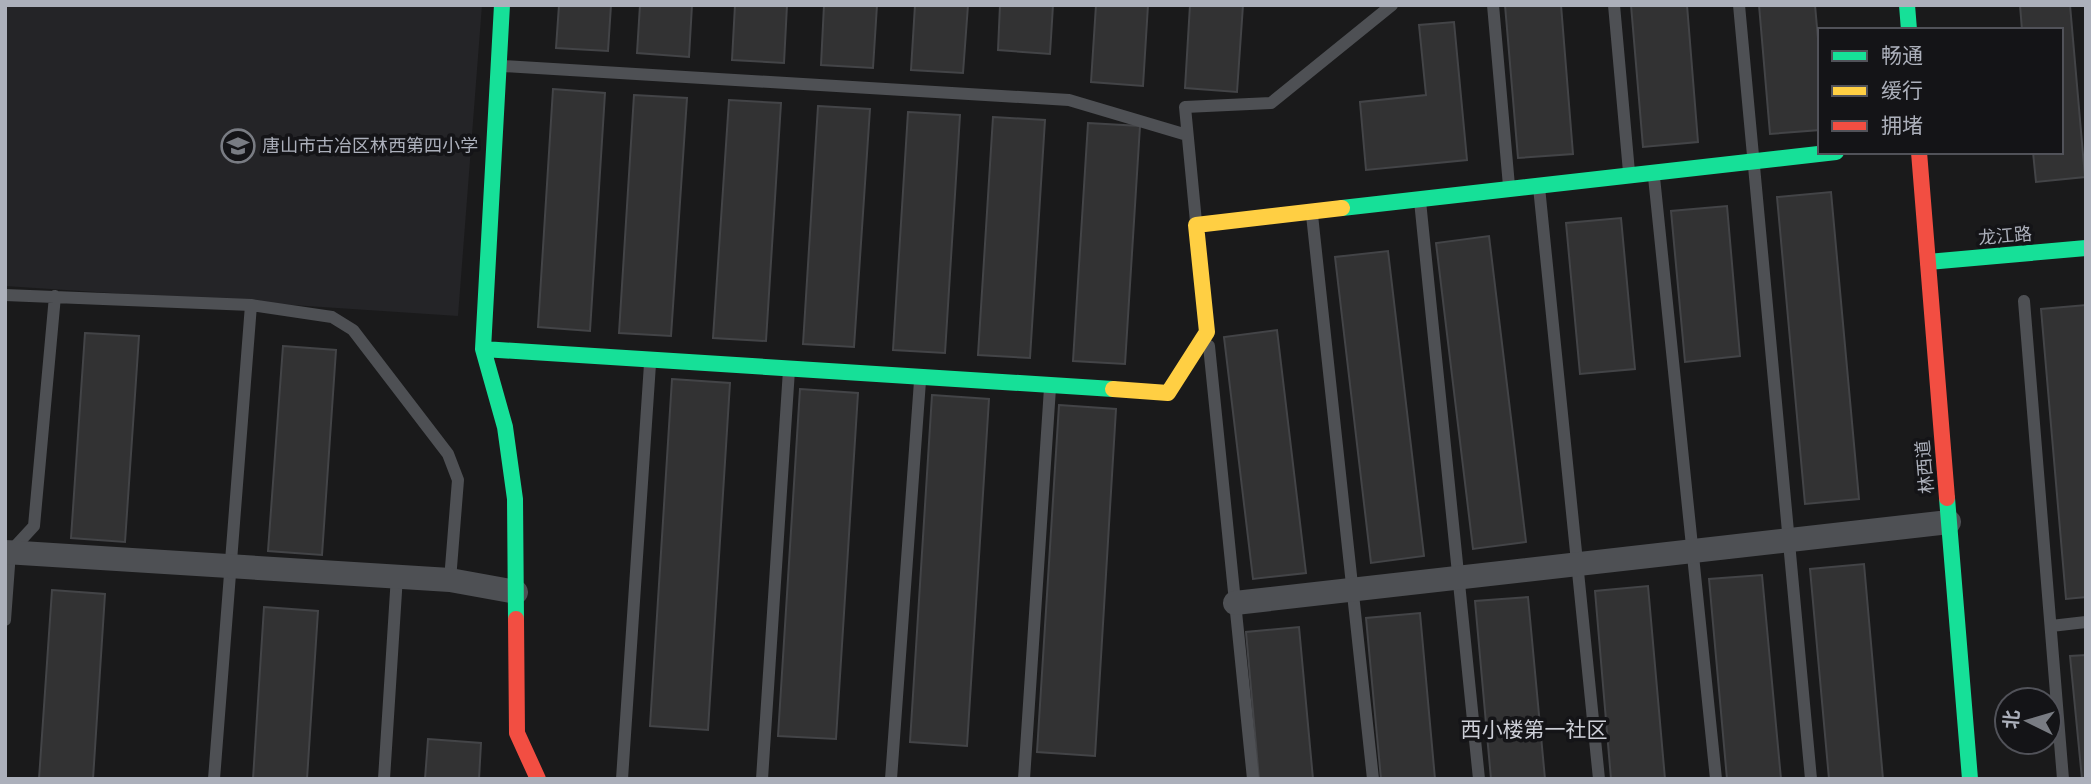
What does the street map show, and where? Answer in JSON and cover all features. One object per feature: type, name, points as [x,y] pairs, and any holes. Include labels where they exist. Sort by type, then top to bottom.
[{"type":"street","points":[[502,5],[482,349],[505,427],[513,487],[517,733],[538,779]]},
{"type":"street","points":[[1908,5],[1909,28]]},
{"type":"street","points":[[482,349],[1168,393],[1207,332],[1196,225],[1818,154]]},
{"type":"street","name":"林西道","points":[[1919,154],[1970,779]]},
{"type":"street","name":"龙江路","points":[[1928,262],[2086,248]]},
{"type":"street","points":[[1235,604],[1949,522]]},
{"type":"street","points":[[8,552],[450,580],[516,592]]},
{"type":"lane","points":[[1196,225],[1185,107],[1270,103],[1392,5]]},
{"type":"lane","points":[[1493,5],[1510,190]]},
{"type":"lane","points":[[1614,5],[1629,176]]},
{"type":"lane","points":[[1739,5],[1811,779]]},
{"type":"lane","points":[[499,66],[1069,100],[1187,135]]},
{"type":"lane","points":[[1654,174],[1716,779]]},
{"type":"lane","points":[[1539,186],[1599,779]]},
{"type":"lane","points":[[1420,200],[1479,779]]},
{"type":"lane","points":[[1312,212],[1373,779]]},
{"type":"lane","points":[[5,295],[251,305],[332,317],[353,330],[448,454],[458,480],[450,580]]},
{"type":"lane","points":[[5,620],[8,552],[34,526],[55,296]]},
{"type":"lane","points":[[2024,301],[2063,779]]},
{"type":"lane","points":[[214,779],[251,305]]},
{"type":"lane","points":[[1207,332],[1253,779]]},
{"type":"lane","points":[[622,779],[650,360]]},
{"type":"lane","points":[[762,779],[789,368]]},
{"type":"lane","points":[[891,779],[920,377]]},
{"type":"lane","points":[[1024,779],[1051,385]]},
{"type":"lane","points":[[384,779],[397,576]]},
{"type":"lane","points":[[2051,626],[2086,622]]},
{"type":"shaded area","name":"唐山市古冶区林西第四小学","points":[[5,5],[482,5],[458,316],[5,286]]},
{"type":"building","points":[[559,5],[611,5],[608,51],[556,48]]},
{"type":"building","points":[[640,5],[692,5],[689,57],[637,53]]},
{"type":"building","points":[[735,5],[787,5],[784,63],[732,60]]},
{"type":"building","points":[[824,5],[877,5],[873,68],[821,65]]},
{"type":"building","points":[[915,5],[968,5],[963,73],[911,70]]},
{"type":"building","points":[[1000,5],[1053,5],[1050,54],[998,50]]},
{"type":"building","points":[[1096,5],[1148,5],[1143,86],[1091,82]]},
{"type":"building","points":[[1190,5],[1243,5],[1237,92],[1185,88]]},
{"type":"building","points":[[1505,5],[1561,5],[1573,154],[1518,158]]},
{"type":"building","points":[[1631,5],[1687,5],[1698,142],[1643,147]]},
{"type":"building","points":[[1759,5],[1815,5],[1818,39],[1818,130],[1770,134]]},
{"type":"building","points":[[2020,5],[2070,5],[2085,177],[2036,182],[2033,154],[2063,154],[2063,28],[2022,28]]},
{"type":"building","points":[[1454,22],[1467,160],[1366,170],[1360,102],[1426,95],[1419,25]]},
{"type":"building","points":[[553,89],[605,93],[590,331],[538,327]]},
{"type":"building","points":[[634,95],[687,98],[671,336],[619,333]]},
{"type":"building","points":[[729,100],[781,103],[766,341],[713,338]]},
{"type":"building","points":[[818,106],[870,109],[854,347],[803,344]]},
{"type":"building","points":[[908,112],[960,115],[945,353],[893,350]]},
{"type":"building","points":[[993,117],[1045,120],[1030,358],[978,355]]},
{"type":"building","points":[[1088,123],[1140,126],[1125,364],[1073,361]]},
{"type":"building","points":[[1831,192],[1859,499],[1805,504],[1777,197]]},
{"type":"building","points":[[1727,206],[1740,356],[1685,362],[1671,211]]},
{"type":"building","points":[[1621,218],[1635,369],[1580,374],[1566,223]]},
{"type":"building","points":[[1489,236],[1526,542],[1473,549],[1436,243]]},
{"type":"building","points":[[1388,251],[1424,556],[1371,563],[1335,257]]},
{"type":"building","points":[[2086,305],[2086,597],[2066,599],[2041,309]]},
{"type":"building","points":[[1277,330],[1306,573],[1253,579],[1224,337]]},
{"type":"building","points":[[85,333],[139,336],[125,542],[71,538]]},
{"type":"building","points":[[283,346],[336,350],[322,555],[268,551]]},
{"type":"building","points":[[672,379],[730,383],[708,730],[650,726]]},
{"type":"building","points":[[800,389],[858,393],[836,739],[778,736]]},
{"type":"building","points":[[932,395],[989,399],[967,746],[910,742]]},
{"type":"building","points":[[1059,405],[1116,409],[1095,756],[1037,752]]},
{"type":"building","points":[[1864,564],[1883,779],[1829,779],[1810,569]]},
{"type":"building","points":[[1762,575],[1781,779],[1727,779],[1709,579]]},
{"type":"building","points":[[1648,586],[1665,779],[1611,779],[1595,591]]},
{"type":"building","points":[[52,590],[105,594],[93,779],[39,779]]},
{"type":"building","points":[[1528,597],[1545,779],[1491,779],[1475,601]]},
{"type":"building","points":[[264,607],[318,611],[307,779],[253,779]]},
{"type":"building","points":[[1420,613],[1435,779],[1381,779],[1366,618]]},
{"type":"building","points":[[1299,627],[1313,779],[1259,779],[1246,632]]},
{"type":"building","points":[[2086,655],[2086,779],[2082,779],[2070,656]]},
{"type":"building","points":[[428,739],[481,743],[479,779],[425,779]]},
{"type":"traffic: fast","points":[[502,5],[483,349],[505,427],[515,499],[516,619]]},
{"type":"traffic: fast","points":[[1907,5],[1909,28]]},
{"type":"traffic: fast","points":[[1342,208],[1818,154]]},
{"type":"traffic: fast","points":[[1928,262],[2086,248]]},
{"type":"traffic: fast","points":[[483,349],[1113,389]]},
{"type":"traffic: fast","points":[[1947,498],[1970,779]]},
{"type":"traffic: slow","points":[[1113,389],[1168,393],[1207,332],[1196,225],[1342,208]]},
{"type":"traffic: jam","points":[[1919,154],[1947,498]]},
{"type":"traffic: jam","points":[[516,619],[517,733],[538,779]]},
{"type":"place","name":"唐山市古冶区林西第四小学","points":[[238,146]]},
{"type":"district","name":"西小楼第一社区","points":[[1534,730]]}]
